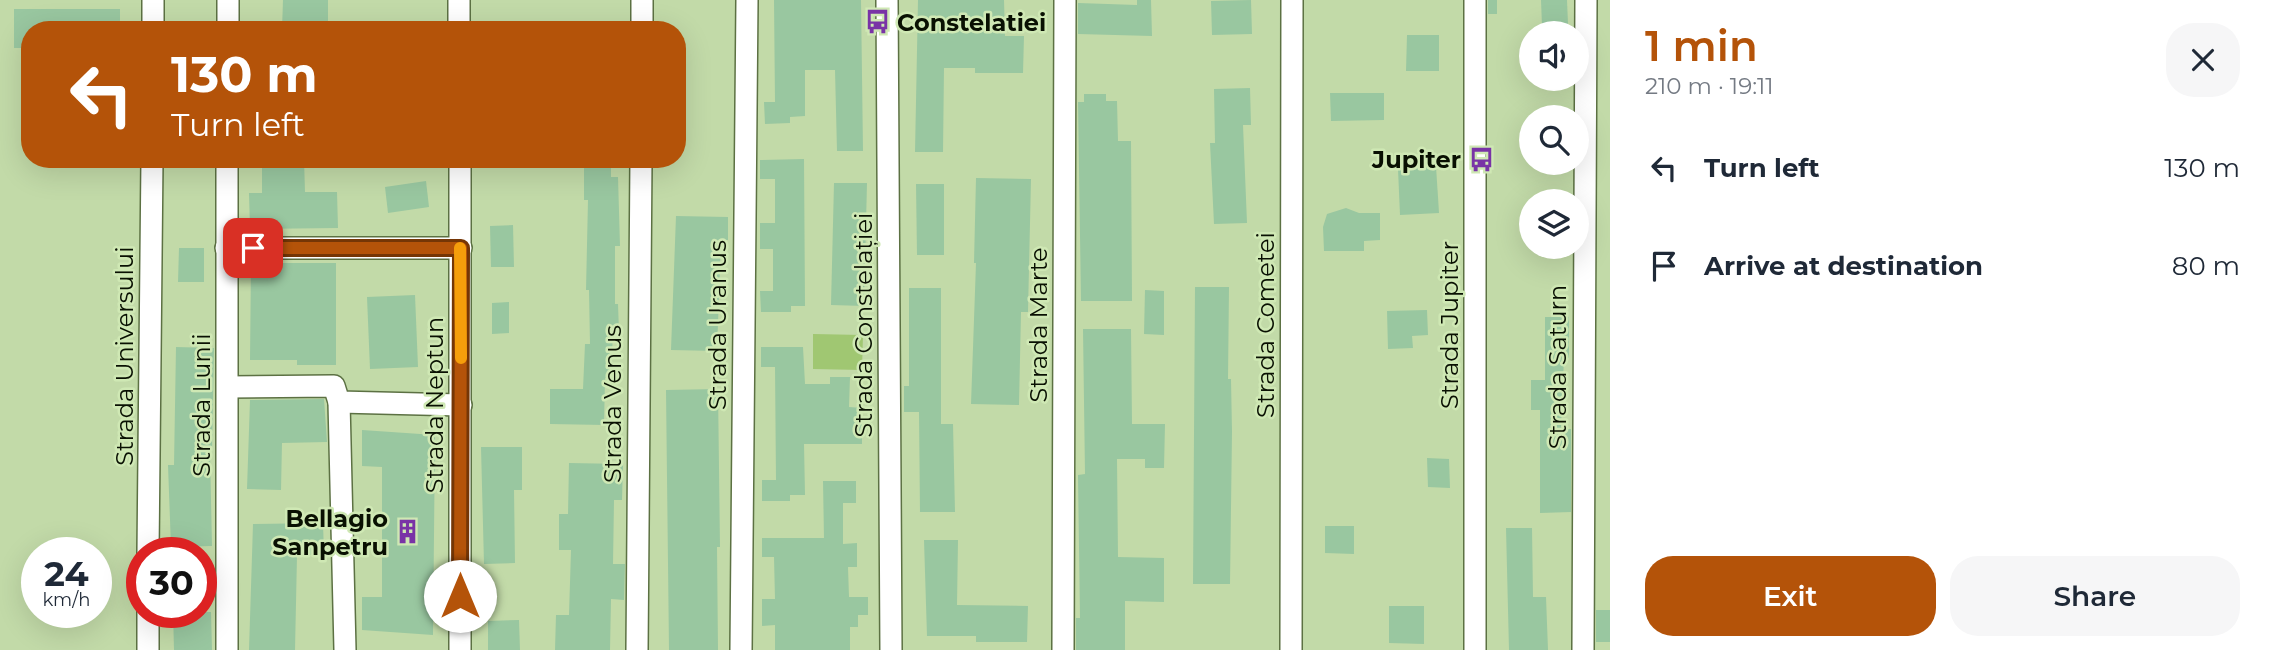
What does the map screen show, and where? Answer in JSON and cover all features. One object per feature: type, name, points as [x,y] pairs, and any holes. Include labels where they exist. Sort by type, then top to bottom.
[{"type":"street","points":[[153,0],[153,21]]},
{"type":"street","points":[[228,0],[228,21]]},
{"type":"street","points":[[459,0],[459,21]]},
{"type":"street","points":[[642,0],[642,21]]},
{"type":"street","name":"Strada Uranus","points":[[741,650],[747,0]]},
{"type":"street","name":"Strada Constelației","points":[[887,0],[891,650]]},
{"type":"street","name":"Strada Marte","points":[[1063,650],[1065,0]]},
{"type":"street","name":"Strada Cometei","points":[[1291,650],[1292,0]]},
{"type":"street","name":"Strada Jupiter","points":[[1475,0],[1475,650]]},
{"type":"street","name":"Strada Saturn","points":[[1583,650],[1586,0]]},
{"type":"street","name":"Strada Universului","points":[[148,537],[152,168]]},
{"type":"street","name":"Strada Lunii","points":[[227,168],[227,650]]},
{"type":"street","name":"Strada Neptun","points":[[460,168],[460,650]]},
{"type":"street","name":"Strada Venus","points":[[637,650],[641,168]]},
{"type":"street","points":[[226,248],[461,248]]},
{"type":"street","points":[[228,387],[334,386],[339,402],[345,650]]},
{"type":"street","points":[[339,402],[461,405]]},
{"type":"street","points":[[148,628],[148,650]]},
{"type":"green space","points":[[813,334],[863,335],[862,370],[813,369]]},
{"type":"building","points":[[283,0],[328,0],[328,21],[282,21]]},
{"type":"building","points":[[774,0],[861,0],[863,151],[837,151],[835,70],[805,70],[805,116],[790,117],[790,123],[765,124],[764,102],[775,102]]},
{"type":"building","points":[[918,0],[1004,0],[1005,36],[1024,36],[1023,73],[975,73],[975,68],[944,68],[943,152],[915,152]]},
{"type":"building","points":[[1137,0],[1151,0],[1152,36],[1078,34],[1078,3],[1137,5]]},
{"type":"building","points":[[1251,0],[1252,34],[1212,35],[1211,1]]},
{"type":"building","points":[[1488,0],[1497,0],[1497,14],[1488,14]]},
{"type":"building","points":[[1541,0],[1567,0],[1568,21],[1542,21]]},
{"type":"building","points":[[14,9],[120,9],[120,21],[21,21],[21,48],[14,48]]},
{"type":"building","points":[[1407,35],[1439,35],[1439,71],[1406,71]]},
{"type":"building","points":[[1250,88],[1251,125],[1243,125],[1247,223],[1214,224],[1210,143],[1215,143],[1214,89]]},
{"type":"building","points":[[1330,93],[1384,93],[1384,120],[1331,121]]},
{"type":"building","points":[[1084,94],[1106,94],[1106,101],[1117,101],[1118,141],[1131,141],[1132,301],[1081,301],[1078,102],[1084,102]]},
{"type":"building","points":[[804,159],[805,306],[791,306],[791,312],[761,312],[760,291],[773,291],[773,249],[760,249],[760,223],[775,223],[775,179],[760,179],[760,160]]},
{"type":"building","points":[[1436,166],[1439,213],[1400,215],[1398,169]]},
{"type":"building","points":[[262,168],[304,168],[305,192],[337,192],[338,228],[250,229],[249,193],[262,193]]},
{"type":"building","points":[[584,168],[611,168],[611,177],[618,177],[620,246],[615,246],[615,304],[618,304],[619,332],[613,332],[611,379],[605,378],[604,425],[550,424],[550,389],[583,389],[585,344],[590,344],[589,290],[586,290],[588,200],[584,200]]},
{"type":"building","points":[[976,178],[1031,179],[1028,312],[1021,312],[1019,405],[971,404]]},
{"type":"building","points":[[426,181],[429,207],[388,213],[385,187]]},
{"type":"building","points":[[834,183],[867,183],[864,306],[831,305]]},
{"type":"building","points":[[916,184],[944,184],[944,255],[917,255]]},
{"type":"building","points":[[1346,208],[1359,213],[1380,213],[1380,240],[1364,241],[1364,251],[1324,251],[1323,227],[1327,214]]},
{"type":"building","points":[[676,216],[728,217],[728,240],[721,240],[717,351],[671,350]]},
{"type":"building","points":[[513,225],[514,267],[491,267],[490,226]]},
{"type":"building","points":[[179,248],[204,248],[204,282],[178,282]]},
{"type":"building","points":[[251,263],[336,263],[336,365],[297,365],[297,360],[250,360]]},
{"type":"building","points":[[1195,287],[1229,287],[1228,379],[1231,379],[1232,432],[1230,584],[1193,584]]},
{"type":"building","points":[[909,288],[941,288],[941,424],[953,424],[955,512],[920,512],[919,412],[904,412],[904,386],[909,386]]},
{"type":"building","points":[[1145,290],[1164,291],[1164,335],[1144,334]]},
{"type":"building","points":[[415,295],[418,367],[370,369],[367,297]]},
{"type":"building","points":[[509,302],[509,333],[492,334],[492,303]]},
{"type":"building","points":[[1427,310],[1428,335],[1412,336],[1413,348],[1388,349],[1387,311]]},
{"type":"building","points":[[1545,317],[1569,317],[1569,358],[1564,358],[1561,429],[1571,429],[1571,512],[1540,513],[1540,410],[1531,410],[1531,380],[1545,380]]},
{"type":"building","points":[[1083,329],[1131,329],[1132,424],[1165,424],[1164,468],[1145,468],[1145,459],[1117,459],[1118,557],[1164,558],[1164,602],[1125,601],[1125,650],[1076,650],[1076,618],[1080,618],[1078,475],[1085,474]]},
{"type":"building","points":[[176,347],[214,348],[210,452],[212,537],[171,537],[168,465],[174,465]]},
{"type":"building","points":[[761,347],[803,347],[805,384],[830,384],[830,377],[850,377],[849,407],[862,408],[862,444],[804,444],[805,495],[790,495],[790,501],[762,501],[762,480],[776,480],[775,367],[761,367]]},
{"type":"building","points":[[718,389],[718,650],[669,650],[666,390]]},
{"type":"building","points":[[324,399],[327,442],[282,443],[281,490],[247,489],[250,400]]},
{"type":"building","name":"Bellagio Sanpetru","points":[[362,430],[435,435],[433,635],[362,630],[362,597],[382,597],[382,467],[362,466]]},
{"type":"building","points":[[481,447],[522,447],[522,490],[514,490],[515,563],[484,564]]},
{"type":"building","points":[[1427,458],[1449,459],[1450,488],[1428,487]]},
{"type":"building","points":[[569,463],[623,464],[622,500],[614,500],[613,564],[625,564],[624,600],[611,599],[610,650],[555,650],[556,615],[569,615],[571,550],[559,550],[559,514],[568,514]]},
{"type":"building","points":[[823,481],[856,481],[856,503],[843,503],[843,544],[857,543],[857,567],[848,567],[849,597],[868,597],[868,615],[858,615],[858,627],[850,627],[850,650],[775,650],[775,625],[762,626],[762,599],[775,599],[774,557],[762,557],[762,538],[824,538]]},
{"type":"building","points":[[323,523],[324,554],[297,556],[295,650],[249,650],[253,524]]},
{"type":"building","points":[[1325,526],[1354,526],[1354,554],[1325,553]]},
{"type":"building","points":[[1506,528],[1532,528],[1533,597],[1546,597],[1548,650],[1509,650]]},
{"type":"building","points":[[924,540],[958,540],[957,605],[1028,606],[1027,642],[976,642],[976,636],[927,636]]},
{"type":"building","points":[[1389,606],[1424,606],[1424,644],[1389,643]]},
{"type":"building","points":[[1596,610],[1610,610],[1610,642],[1596,642]]},
{"type":"building","points":[[519,620],[520,650],[488,650],[488,621]]},
{"type":"building","points":[[173,628],[211,628],[212,650],[174,650]]},
{"type":"slow traffic","points":[[460,248],[461,358]]},
{"type":"place","name":"Constelatiei","points":[[877,22]]},
{"type":"place","name":"Jupiter","points":[[1481,159]]},
{"type":"place","name":"Bellagio Sanpetru","points":[[408,532]]},
{"type":"route","points":[[253,248],[461,248],[460,596]]}]
